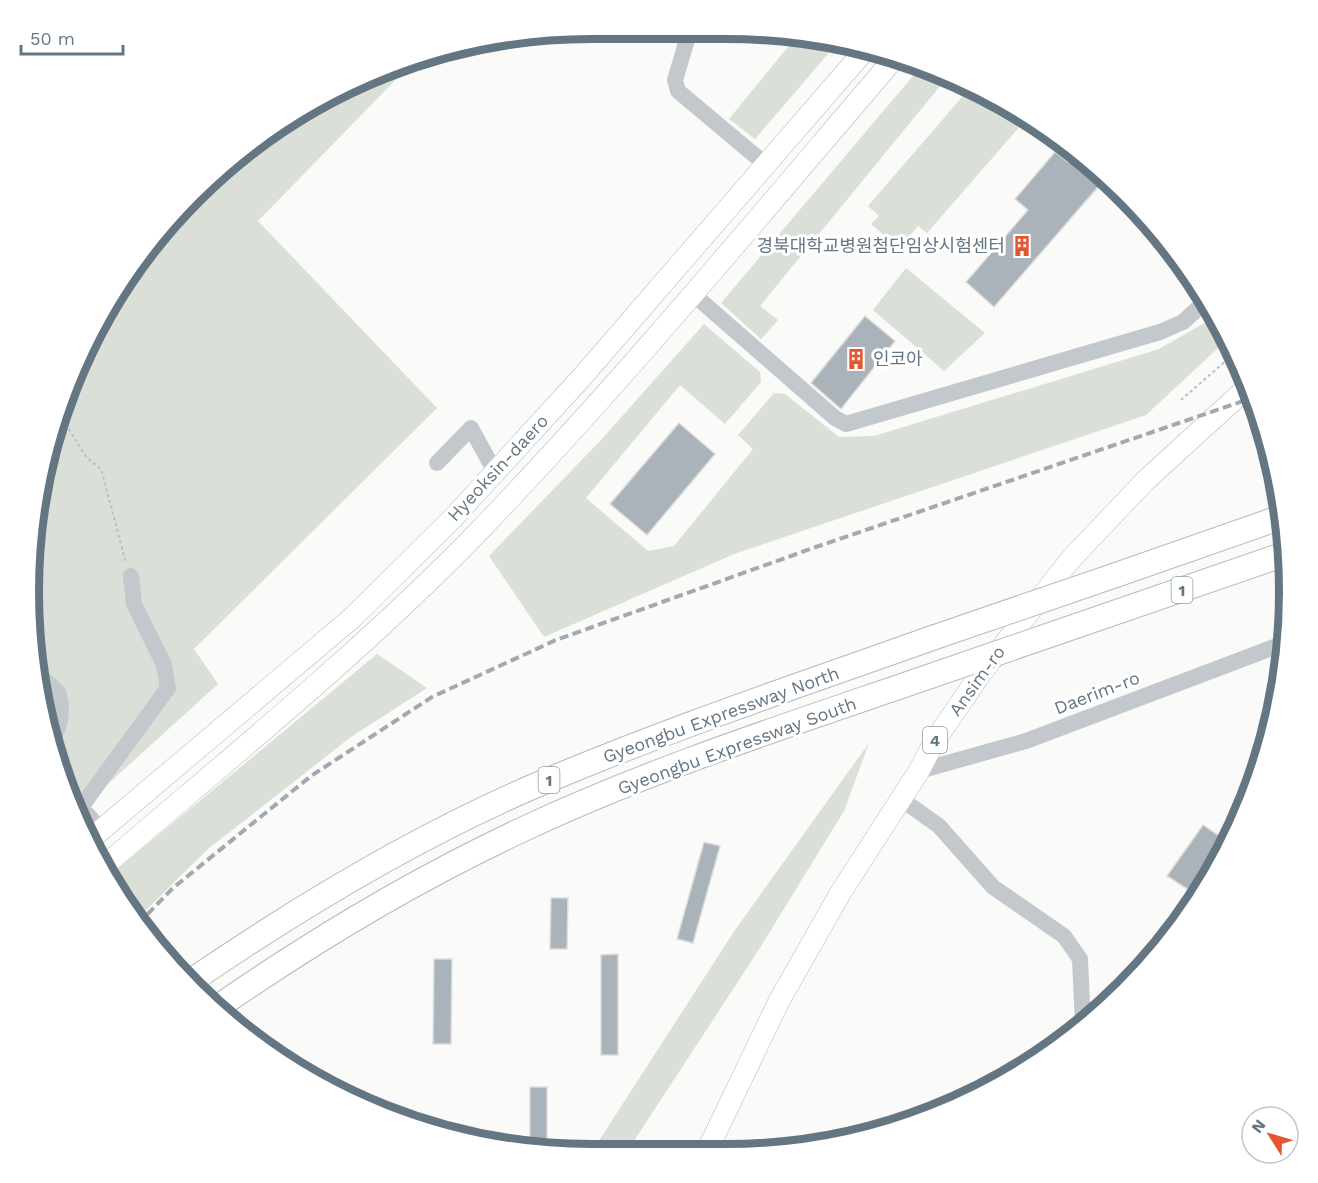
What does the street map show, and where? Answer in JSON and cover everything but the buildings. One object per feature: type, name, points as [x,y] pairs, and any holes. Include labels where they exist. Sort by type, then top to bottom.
[{"type":"highway","name":"Gyeongbu Expressway North","points":[[197,978],[292,914],[353,879],[537,785],[606,756],[935,637],[1274,520]]},
{"type":"highway","name":"Gyeongbu Expressway South","points":[[223,1004],[388,900],[528,827],[678,765],[1278,556]]},
{"type":"main road","name":"Hyeoksin-daero","points":[[95,835],[352,618],[495,472],[582,377],[860,56]]},
{"type":"main road","points":[[109,861],[378,629],[479,531],[693,294],[889,64]]},
{"type":"main road","name":"Ansim-ro","points":[[710,1144],[779,1001],[840,892],[919,771],[934,742],[979,676],[1071,559],[1146,480],[1242,393]]},
{"type":"street","points":[[687,39],[675,80],[678,91],[766,165]]},
{"type":"street","points":[[693,294],[835,418],[846,424],[1160,332],[1183,322],[1200,307]]},
{"type":"street","points":[[437,464],[471,428],[495,472]]},
{"type":"street","points":[[83,806],[168,688],[164,665],[134,604],[131,576]]},
{"type":"street","name":"Daerim-ro","points":[[919,771],[1026,741],[1276,646]]},
{"type":"street","points":[[47,683],[57,691],[60,705],[57,729]]},
{"type":"street","points":[[901,799],[939,826],[993,886],[1064,936],[1073,946],[1080,960],[1082,1014]]},
{"type":"path","points":[[1181,400],[1228,359]]},
{"type":"path","points":[[66,421],[87,458],[100,469],[117,524],[120,546],[131,576]]},
{"type":"shaded area","points":[[791,43],[832,50],[755,139],[729,119]]},
{"type":"shaded area","points":[[403,72],[258,221],[437,408],[194,649],[218,684],[83,807],[58,734],[44,664],[40,628],[40,555],[44,519],[58,449],[68,414],[96,347],[113,315],[153,255],[201,201],[255,153],[285,132],[347,96]]},
{"type":"shaded area","points":[[916,73],[943,83],[760,306],[778,320],[761,339],[721,303]]},
{"type":"shaded area","points":[[965,93],[1021,125],[927,233],[918,226],[899,248],[871,224],[879,216],[868,206]]},
{"type":"shaded area","points":[[906,268],[985,333],[944,371],[873,310]]},
{"type":"shaded area","points":[[1208,321],[1221,345],[1146,415],[734,554],[544,637],[489,556],[601,440],[704,324],[760,372],[761,382],[725,424],[680,385],[586,498],[648,551],[674,546],[753,449],[738,435],[774,393],[785,394],[839,437],[874,436],[1159,349]]},
{"type":"shaded area","points":[[377,654],[427,688],[351,737],[208,849],[143,913],[115,871]]},
{"type":"shaded area","points":[[869,743],[844,811],[758,951],[632,1144],[597,1144],[735,930]]},
{"type":"railway","points":[[145,917],[173,888],[311,776],[432,697],[556,640],[816,547],[1245,400]]},
{"type":"place","name":"경북대학교병원첨단임상시험센터","points":[[1022,246]]},
{"type":"place","name":"인코아","points":[[856,359]]}]
